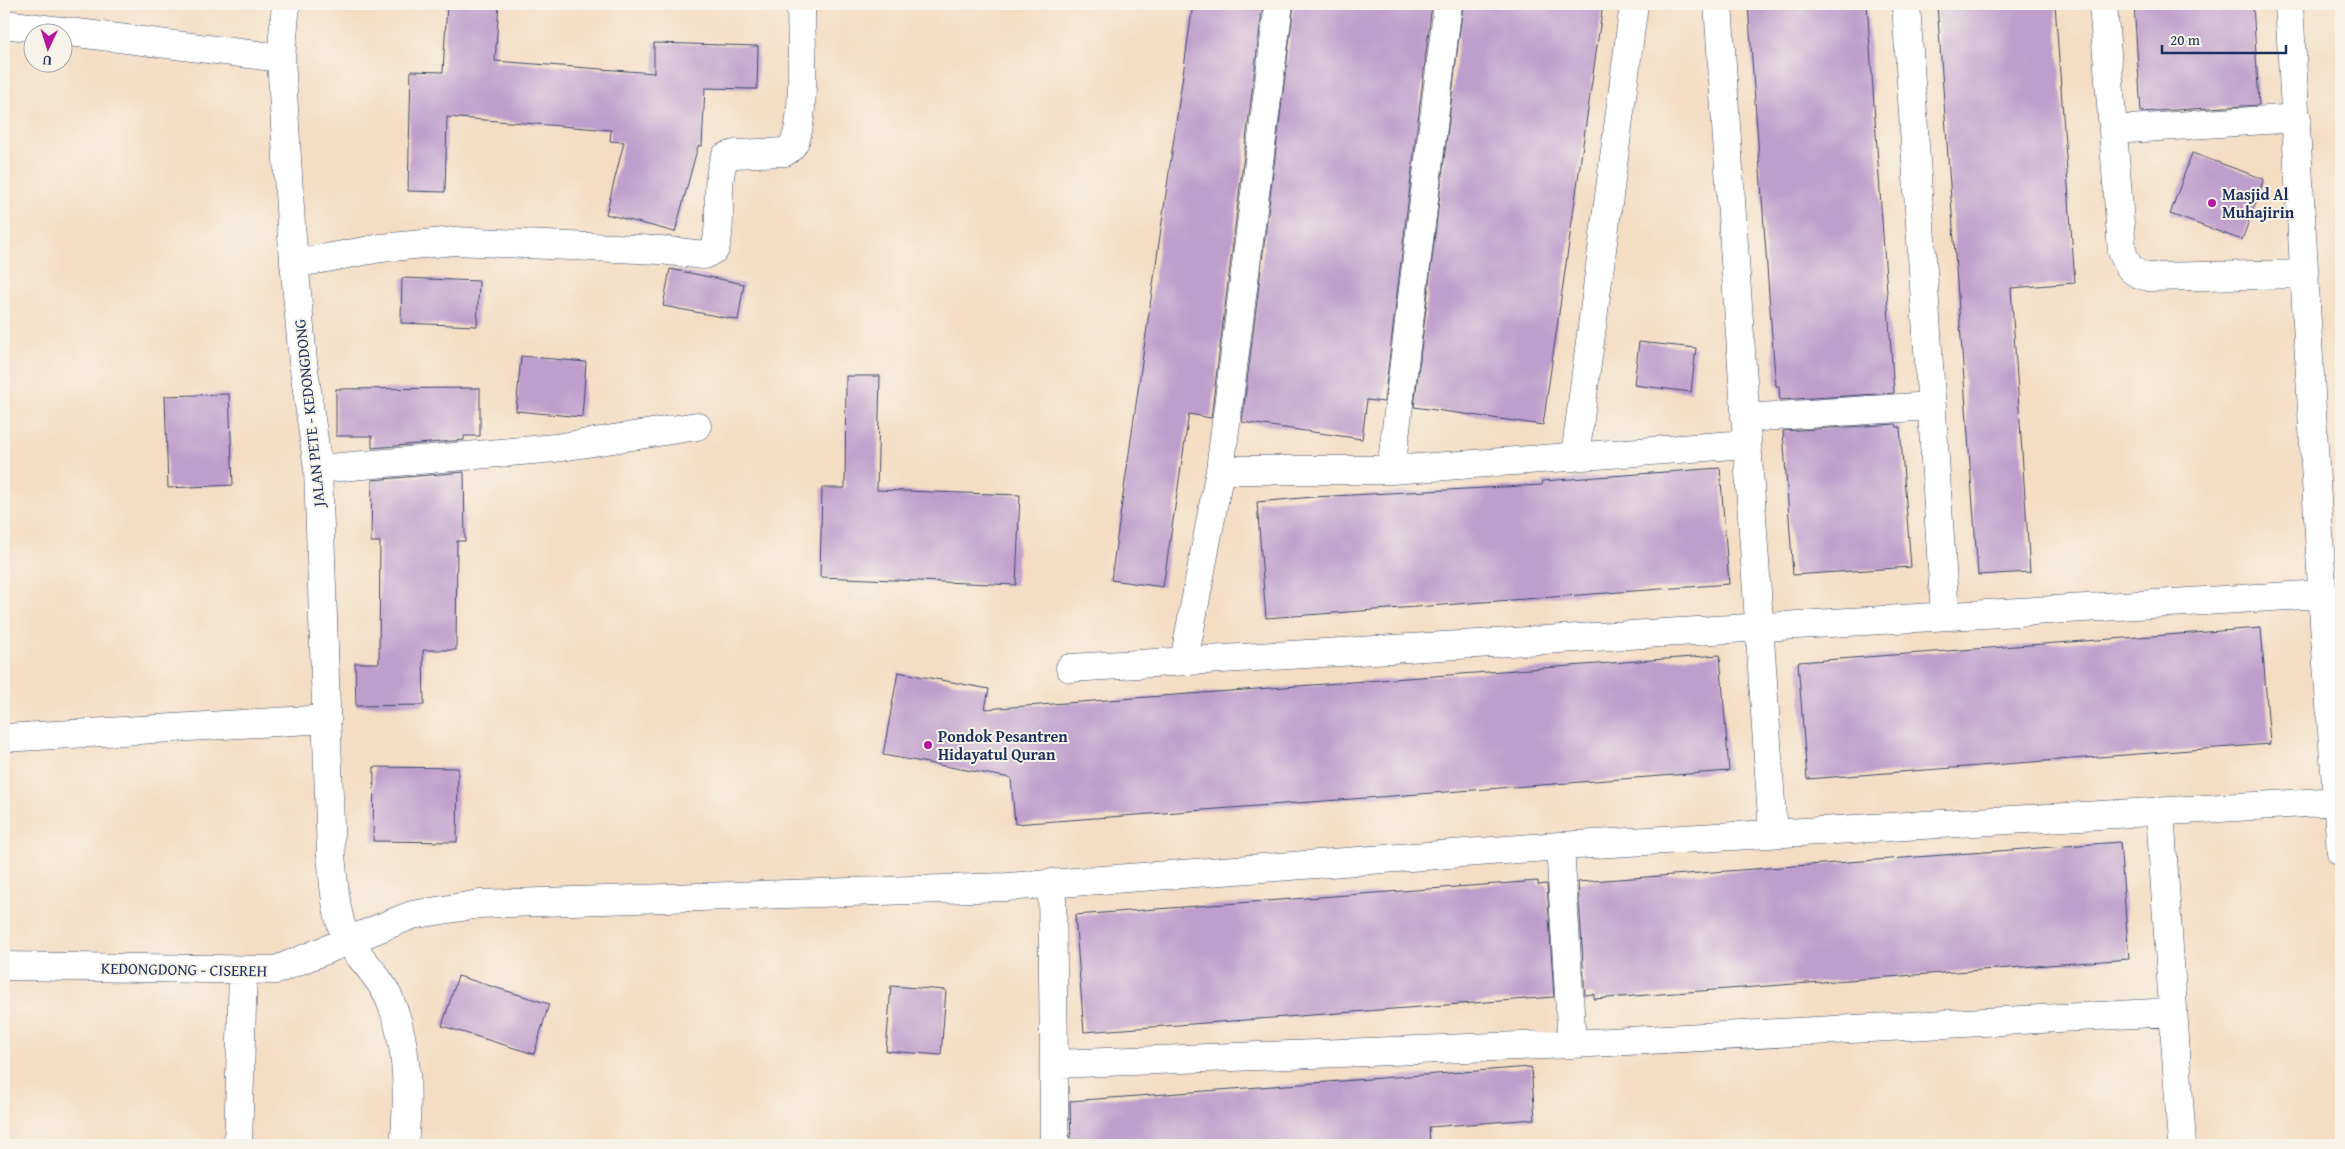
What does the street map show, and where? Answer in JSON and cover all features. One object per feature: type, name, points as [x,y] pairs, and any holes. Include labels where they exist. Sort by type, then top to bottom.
[{"type":"street","name":"JALAN PETE - KEDONGDONG","points":[[286,4],[281,58],[302,362],[318,469],[331,856],[339,912],[348,941]]},
{"type":"street","points":[[294,264],[381,248],[455,241],[660,250],[704,255],[715,249],[718,241],[718,194],[721,168],[725,157],[735,154],[785,152],[791,149],[795,141],[800,97],[801,4]]},
{"type":"street","points":[[1184,661],[1220,470],[1279,4]]},
{"type":"street","points":[[1391,470],[1448,4]]},
{"type":"street","points":[[1575,457],[1634,4]]},
{"type":"street","points":[[1718,4],[1773,833]]},
{"type":"street","points":[[1906,4],[1945,616]]},
{"type":"street","points":[[2103,4],[2122,251],[2128,267],[2136,275],[2149,277],[2305,274]]},
{"type":"street","points":[[2288,4],[2297,118],[2323,594],[2333,623],[2341,852]]},
{"type":"street","points":[[4,24],[281,58]]},
{"type":"street","points":[[2113,130],[2297,118]]},
{"type":"street","points":[[1220,470],[1391,470],[1575,457],[1746,431],[1932,406]]},
{"type":"street","points":[[318,469],[555,448],[697,426]]},
{"type":"street","points":[[1070,668],[2323,594]]},
{"type":"street","points":[[4,738],[327,719]]},
{"type":"street","name":"KEDONGDONG - CISEREH","points":[[4,966],[276,970],[348,941],[365,932],[412,915],[480,904],[1007,887],[1560,846],[2339,801]]},
{"type":"street","points":[[2160,812],[2182,1145]]},
{"type":"street","points":[[1560,846],[1572,1044]]},
{"type":"street","points":[[1052,883],[1054,1145]]},
{"type":"street","points":[[348,941],[373,969],[390,999],[405,1054],[406,1122],[404,1145]]},
{"type":"street","points":[[238,1145],[243,971]]},
{"type":"street","points":[[1054,1064],[1572,1044],[2173,1012]]},
{"type":"building","points":[[447,4],[499,4],[495,61],[654,73],[654,43],[758,46],[757,89],[705,88],[702,146],[698,146],[675,232],[606,214],[624,142],[610,141],[611,130],[447,117],[445,192],[408,191],[411,71],[443,72]]},
{"type":"building","points":[[1193,4],[1263,4],[1211,418],[1189,414],[1163,587],[1111,580]]},
{"type":"building","points":[[1294,4],[1432,4],[1384,402],[1367,400],[1362,439],[1242,422]]},
{"type":"building","points":[[1463,4],[1603,4],[1543,425],[1414,407]]},
{"type":"building","points":[[1748,4],[1867,4],[1894,393],[1780,400],[1779,386],[1776,386],[1773,350]]},
{"type":"building","points":[[1937,4],[2055,4],[2075,283],[2011,288],[2030,572],[1978,575]]},
{"type":"building","points":[[2134,4],[2253,4],[2259,105],[2141,112]]},
{"type":"building","points":[[2192,153],[2264,179],[2242,240],[2170,214]]},
{"type":"building","points":[[670,269],[744,284],[738,320],[663,306]]},
{"type":"building","points":[[402,278],[479,281],[477,326],[401,323]]},
{"type":"building","points":[[1639,342],[1696,348],[1691,392],[1634,385]]},
{"type":"building","points":[[521,356],[586,362],[582,417],[516,411]]},
{"type":"building","points":[[846,376],[880,376],[877,490],[1020,495],[1016,585],[820,577],[822,488],[845,488]]},
{"type":"building","points":[[480,388],[480,436],[464,436],[464,440],[372,448],[372,436],[336,436],[336,389]]},
{"type":"building","points":[[229,394],[233,485],[168,488],[165,396]]},
{"type":"building","points":[[1896,424],[1897,427],[1900,427],[1911,567],[1793,575],[1783,431]]},
{"type":"building","points":[[1720,468],[1729,584],[1266,618],[1257,502],[1313,497],[1542,485],[1543,481]]},
{"type":"building","points":[[464,472],[465,541],[457,541],[456,650],[423,650],[424,705],[356,706],[355,663],[379,663],[380,542],[371,542],[372,480]]},
{"type":"building","points":[[2261,628],[2270,744],[1807,779],[1798,662]]},
{"type":"building","points":[[1720,655],[1729,771],[1015,824],[1011,778],[883,755],[898,672],[989,689],[985,709]]},
{"type":"building","points":[[374,767],[458,768],[457,842],[373,841]]},
{"type":"building","points":[[2120,842],[2129,959],[1594,999],[1594,994],[1585,995],[1578,882]]},
{"type":"building","points":[[1538,881],[1538,885],[1547,884],[1554,997],[1084,1032],[1075,915]]},
{"type":"building","points":[[458,976],[549,1004],[534,1054],[442,1026]]},
{"type":"building","points":[[891,986],[946,990],[941,1055],[886,1051]]},
{"type":"building","points":[[1531,1067],[1535,1119],[1429,1127],[1430,1145],[1071,1145],[1070,1101]]},
{"type":"place","name":"Masjid Al Muhajirin","points":[[2212,203]]},
{"type":"place","name":"Pondok Pesantren Hidayatul Quran","points":[[928,745]]}]
